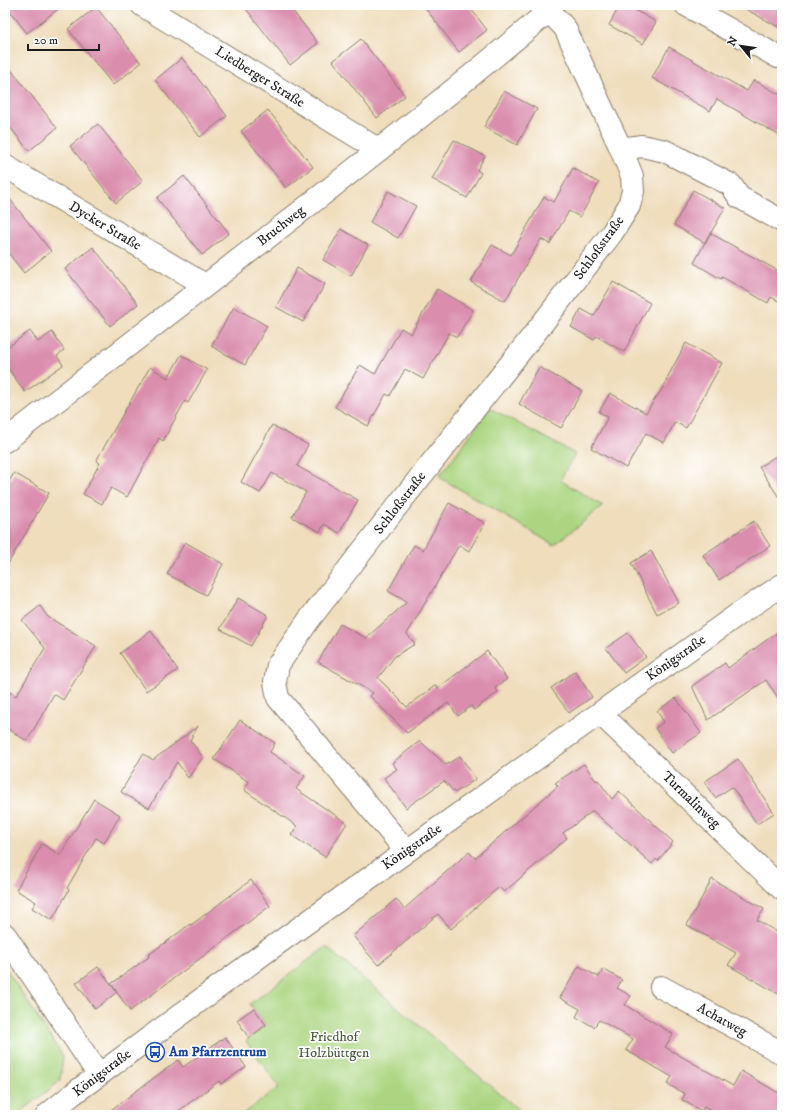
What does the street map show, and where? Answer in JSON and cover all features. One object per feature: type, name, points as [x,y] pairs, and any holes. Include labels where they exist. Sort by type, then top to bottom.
[{"type":"street","name":"Liedberger Straße","points":[[142,5],[378,150]]},
{"type":"street","points":[[686,5],[778,57]]},
{"type":"street","name":"Bruchweg","points":[[5,441],[480,69],[547,7]]},
{"type":"street","name":"Schloßstraße","points":[[406,851],[278,698],[275,682],[278,665],[308,621],[612,233],[629,206],[633,191],[632,176],[622,149],[565,28],[547,7]]},
{"type":"street","points":[[622,149],[642,146],[665,151],[731,185],[739,197],[782,221]]},
{"type":"street","name":"Dycker Straße","points":[[5,166],[205,285]]},
{"type":"street","name":"Königstraße","points":[[47,1115],[256,959],[782,585]]},
{"type":"street","name":"Turmalinweg","points":[[600,713],[782,889]]},
{"type":"street","points":[[5,935],[99,1075]]},
{"type":"street","name":"Achatweg","points":[[661,987],[782,1054]]},
{"type":"green space","points":[[490,408],[575,454],[560,480],[603,506],[554,545],[439,477]]},
{"type":"green space","name":"Friedhof Holzbüttgen","points":[[326,947],[525,1115],[242,1115],[279,1087],[246,1041],[266,1025],[250,1004]]},
{"type":"green space","points":[[5,967],[63,1056],[60,1081],[17,1115],[5,1115]]},
{"type":"building","points":[[5,5],[63,5],[27,33]]},
{"type":"building","points":[[243,5],[288,5],[318,43],[290,65]]},
{"type":"building","points":[[423,5],[468,5],[487,30],[459,52]]},
{"type":"building","points":[[620,5],[626,5],[656,22],[643,44],[609,25]]},
{"type":"building","points":[[738,5],[782,5],[782,29]]},
{"type":"building","points":[[96,7],[141,63],[113,85],[68,29]]},
{"type":"building","points":[[361,39],[405,96],[377,118],[333,61]]},
{"type":"building","points":[[669,47],[747,91],[754,80],[782,96],[782,137],[717,99],[710,111],[652,78]]},
{"type":"building","points":[[182,58],[227,116],[200,137],[155,80]]},
{"type":"building","points":[[5,62],[57,128],[29,151],[5,121]]},
{"type":"building","points":[[504,91],[537,109],[517,145],[484,127]]},
{"type":"building","points":[[268,110],[313,167],[286,188],[241,131]]},
{"type":"building","points":[[98,124],[143,181],[116,203],[70,146]]},
{"type":"building","points":[[454,140],[485,156],[477,170],[481,173],[467,198],[432,179]]},
{"type":"building","points":[[573,168],[599,183],[580,217],[569,211],[550,244],[541,239],[505,301],[471,282],[492,245],[511,255],[544,197],[554,202]]},
{"type":"building","points":[[184,176],[229,233],[202,255],[157,198]]},
{"type":"building","points":[[693,190],[725,208],[705,243],[674,225]]},
{"type":"building","points":[[388,191],[416,206],[398,238],[370,222]]},
{"type":"building","points":[[5,193],[51,251],[24,273],[5,249]]},
{"type":"building","points":[[341,229],[368,245],[351,276],[323,260]]},
{"type":"building","points":[[710,233],[782,273],[782,303],[771,297],[768,303],[722,277],[721,279],[694,263]]},
{"type":"building","points":[[93,247],[138,304],[110,326],[65,269]]},
{"type":"building","points":[[297,268],[325,284],[303,322],[276,307]]},
{"type":"building","points":[[613,282],[650,303],[624,352],[596,336],[594,340],[571,327],[581,309],[594,316]]},
{"type":"building","points":[[437,289],[473,310],[457,337],[449,333],[423,379],[405,369],[390,396],[386,394],[368,426],[335,407],[360,365],[375,374],[401,328],[411,334]]},
{"type":"building","points":[[234,307],[267,326],[245,365],[211,346]]},
{"type":"building","points":[[30,331],[38,342],[52,332],[64,350],[57,356],[63,365],[25,392],[5,364],[5,349]]},
{"type":"building","points":[[686,343],[722,363],[686,428],[675,422],[664,443],[646,433],[626,468],[591,448],[608,417],[599,412],[610,393],[646,413],[667,381],[666,380]]},
{"type":"building","points":[[181,355],[207,370],[188,403],[185,401],[163,441],[159,438],[127,497],[111,488],[102,504],[83,494],[100,463],[96,461],[150,367],[168,378]]},
{"type":"building","points":[[539,367],[582,391],[561,428],[519,404]]},
{"type":"building","points":[[272,425],[308,445],[297,466],[358,500],[339,533],[324,524],[320,532],[292,517],[306,492],[272,473],[260,493],[241,482]]},
{"type":"building","points":[[782,452],[782,502],[759,467]]},
{"type":"building","points":[[14,473],[49,493],[5,569],[5,488]]},
{"type":"building","points":[[449,503],[485,523],[469,551],[459,545],[407,634],[415,644],[395,656],[378,678],[407,707],[436,685],[438,688],[487,651],[507,679],[495,688],[498,692],[474,710],[471,706],[458,716],[448,703],[407,733],[370,696],[373,693],[318,662],[340,624],[366,638],[407,602],[388,591],[414,545],[423,550]]},
{"type":"building","points":[[754,521],[770,546],[719,580],[703,555]]},
{"type":"building","points":[[185,542],[223,564],[206,595],[167,574]]},
{"type":"building","points":[[651,551],[679,603],[657,614],[631,563]]},
{"type":"building","points":[[238,598],[268,615],[251,646],[220,629]]},
{"type":"building","points":[[40,606],[48,617],[96,646],[63,700],[54,694],[27,741],[5,727],[5,689],[16,696],[45,648],[22,620]]},
{"type":"building","points":[[782,629],[782,704],[766,680],[708,720],[692,686],[725,663],[728,668]]},
{"type":"building","points":[[151,631],[178,670],[146,691],[120,653]]},
{"type":"building","points":[[628,633],[646,657],[624,673],[606,648]]},
{"type":"building","points":[[575,671],[592,697],[569,713],[551,688]]},
{"type":"building","points":[[676,698],[701,733],[672,753],[655,728],[664,722],[657,711]]},
{"type":"building","points":[[240,720],[275,743],[270,752],[305,776],[296,789],[347,823],[325,857],[291,835],[297,826],[244,790],[249,782],[214,759]]},
{"type":"building","points":[[198,726],[190,740],[203,757],[188,778],[177,762],[149,808],[121,792],[143,754],[153,760]]},
{"type":"building","points":[[420,741],[446,765],[460,756],[476,779],[455,793],[444,781],[406,808],[384,778],[397,769],[392,763]]},
{"type":"building","points":[[738,759],[774,813],[757,824],[732,787],[715,798],[704,782]]},
{"type":"building","points":[[584,764],[596,781],[598,780],[612,799],[619,791],[673,842],[658,861],[656,859],[652,864],[593,811],[563,833],[567,838],[504,892],[499,887],[451,929],[438,914],[378,965],[353,936],[396,899],[404,909],[469,852],[475,858],[558,786],[555,783]]},
{"type":"building","points":[[94,799],[120,815],[104,843],[96,838],[67,888],[69,890],[52,920],[32,908],[36,902],[16,890],[42,844],[60,855]]},
{"type":"building","points":[[712,879],[764,909],[757,920],[782,935],[782,996],[728,965],[736,953],[687,925]]},
{"type":"building","points":[[251,880],[270,906],[130,1011],[111,984],[149,957],[148,955]]},
{"type":"building","points":[[579,966],[599,977],[603,969],[622,980],[617,988],[631,996],[625,1005],[673,1034],[665,1047],[733,1086],[741,1071],[782,1095],[782,1115],[718,1115],[704,1107],[702,1111],[682,1100],[685,1094],[667,1084],[672,1077],[626,1050],[633,1039],[599,1020],[594,1027],[576,1017],[580,1009],[560,998]]},
{"type":"building","points":[[98,967],[117,992],[95,1009],[76,983]]},
{"type":"building","points":[[254,1008],[266,1025],[249,1038],[237,1020]]},
{"type":"building","points":[[225,1037],[246,1067],[221,1084],[219,1081],[173,1115],[104,1115],[178,1060],[183,1067]]},
{"type":"place","name":"Am Pfarrzentrum","points":[[155,1052]]}]
